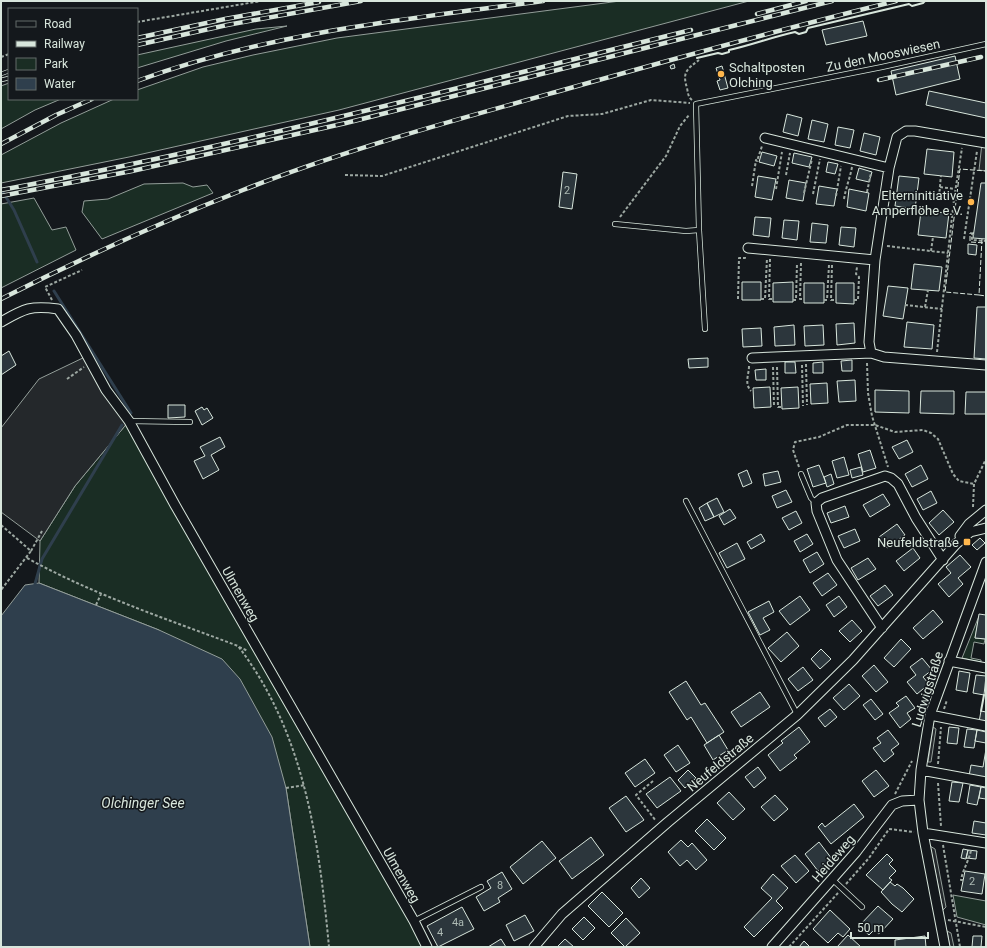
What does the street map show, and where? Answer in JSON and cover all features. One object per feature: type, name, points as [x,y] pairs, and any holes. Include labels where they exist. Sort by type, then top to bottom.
[{"type":"street","points":[[871,353],[869,342],[875,260],[889,168],[897,137],[906,131],[982,143]]},
{"type":"street","points":[[765,138],[889,168]]},
{"type":"street","points":[[748,248],[875,260]]},
{"type":"street","name":"Ulmenweg","points":[[1,322],[24,309],[42,307],[58,309],[76,335],[106,390],[129,422],[178,512],[414,920],[427,947]]},
{"type":"street","points":[[752,358],[871,353],[884,357],[986,365]]},
{"type":"street","points":[[882,628],[837,560],[817,511],[816,503],[822,498],[885,476],[891,478],[898,484],[916,518],[943,560]]},
{"type":"street","points":[[956,544],[962,532],[986,510]]},
{"type":"street","name":"Neufeldstraße","points":[[534,947],[562,914],[661,828],[798,715],[882,628],[956,544],[970,532],[986,528]]},
{"type":"street","name":"Ludwigstraße","points":[[946,947],[939,919],[923,833],[919,800],[921,770],[930,715],[986,562]]},
{"type":"street","points":[[949,661],[986,668]]},
{"type":"street","points":[[930,715],[986,726]]},
{"type":"street","points":[[921,770],[986,782]]},
{"type":"street","name":"Heideweg","points":[[772,947],[856,852],[892,805],[902,801],[919,800]]},
{"type":"street","points":[[923,833],[986,843]]},
{"type":"lane","name":"Zu den Mooswiesen","points":[[696,104],[894,65],[986,44]]},
{"type":"lane","points":[[696,104],[705,329]]},
{"type":"lane","points":[[616,224],[686,231],[700,230]]},
{"type":"lane","points":[[129,422],[190,422]]},
{"type":"lane","points":[[801,474],[811,498],[816,503]]},
{"type":"lane","points":[[686,501],[798,715]]},
{"type":"lane","points":[[832,879],[862,907]]},
{"type":"lane","points":[[414,920],[481,887]]},
{"type":"path","points":[[138,22],[261,1]]},
{"type":"path","points":[[696,104],[689,97],[684,79],[687,69],[699,60]]},
{"type":"path","points":[[345,175],[382,176],[568,116],[602,114],[651,100],[696,104]]},
{"type":"path","points":[[616,224],[666,156],[680,126],[696,104]]},
{"type":"path","points":[[752,186],[756,160],[757,161],[765,138]]},
{"type":"path","points":[[936,362],[955,188],[963,139]]},
{"type":"path","points":[[786,175],[788,143]]},
{"type":"path","points":[[776,189],[788,143]]},
{"type":"path","points":[[964,239],[982,143]]},
{"type":"path","points":[[804,193],[818,150]]},
{"type":"path","points":[[813,194],[818,150]]},
{"type":"path","points":[[836,196],[843,157]]},
{"type":"path","points":[[844,198],[847,178],[850,176],[854,160]]},
{"type":"path","points":[[867,192],[874,164]]},
{"type":"path","points":[[939,197],[941,175]]},
{"type":"path","points":[[940,186],[955,188]]},
{"type":"path","points":[[917,194],[954,199]]},
{"type":"path","points":[[974,235],[972,234],[972,240],[986,241]]},
{"type":"path","points":[[931,251],[933,236]]},
{"type":"path","points":[[877,246],[948,253]]},
{"type":"path","points":[[738,299],[739,258],[745,258],[748,248]]},
{"type":"path","points":[[761,299],[765,299],[769,250]]},
{"type":"path","points":[[769,250],[769,299],[773,299]]},
{"type":"path","points":[[799,253],[800,299],[804,299]]},
{"type":"path","points":[[793,300],[796,300],[799,253]]},
{"type":"path","points":[[824,300],[827,300],[831,256]]},
{"type":"path","points":[[831,256],[831,300],[835,300]]},
{"type":"path","points":[[854,300],[858,300],[859,277],[856,274],[858,258]]},
{"type":"path","points":[[45,287],[82,270]]},
{"type":"path","points":[[925,307],[928,290]]},
{"type":"path","points":[[905,305],[942,309]]},
{"type":"path","points":[[871,353],[866,365],[868,393],[875,425],[891,478]]},
{"type":"path","points":[[803,356],[807,405]]},
{"type":"path","points":[[803,356],[803,406]]},
{"type":"path","points":[[774,357],[774,406]]},
{"type":"path","points":[[774,357],[778,408],[782,407]]},
{"type":"path","points":[[751,391],[748,387],[747,375],[749,361],[752,358]]},
{"type":"path","points":[[67,379],[90,363]]},
{"type":"path","points":[[801,474],[793,450],[795,442],[819,437],[847,426],[875,425],[895,432],[923,430],[931,433],[938,439],[943,447],[953,474],[959,481],[974,484]]},
{"type":"path","points":[[976,518],[973,511],[974,484],[986,459]]},
{"type":"path","points":[[1,525],[31,552]]},
{"type":"path","points":[[1,590],[27,558],[42,531]]},
{"type":"path","points":[[27,558],[55,574],[101,594],[238,646],[268,692],[283,721],[305,785],[322,873],[329,947]]},
{"type":"path","points":[[96,605],[101,594]]},
{"type":"path","points":[[891,799],[913,759]]},
{"type":"path","points":[[653,781],[636,794],[661,828]]},
{"type":"path","points":[[286,788],[305,785]]},
{"type":"path","points":[[789,947],[869,858],[889,828],[923,833]]},
{"type":"path","points":[[963,880],[961,880],[962,872],[970,858],[973,841]]},
{"type":"path","points":[[939,919],[954,920],[986,927]]},
{"type":"green space","points":[[620,1],[749,1],[339,110],[129,157],[1,183],[1,155],[61,123],[112,100],[138,100],[138,90],[203,67],[337,38]]},
{"type":"green space","points":[[287,26],[226,41],[138,68],[138,55],[256,29]]},
{"type":"green space","points":[[8,83],[8,100],[59,100],[35,110],[1,129],[1,86]]},
{"type":"green space","points":[[183,183],[193,187],[207,185],[213,193],[102,239],[82,212],[84,201],[108,199],[144,184]]},
{"type":"green space","points":[[34,198],[52,230],[66,227],[76,250],[1,288],[1,204]]},
{"type":"green space","points":[[129,421],[427,947],[310,947],[286,788],[159,630],[39,583],[40,541],[75,486]]},
{"type":"green space","points":[[979,616],[975,638],[985,639],[984,644],[974,642],[971,658],[981,660],[981,662],[962,658]]},
{"type":"green space","points":[[953,895],[986,901],[986,925],[957,917]]},
{"type":"shaded area","points":[[982,143],[986,143],[986,171],[979,170]]},
{"type":"shaded area","points":[[87,356],[129,421],[75,486],[40,541],[1,512],[1,428],[39,379]]},
{"type":"shaded area","points":[[933,727],[936,729],[931,762],[928,762]]},
{"type":"shaded area","points":[[930,846],[935,849],[946,907],[943,910]]},
{"type":"shaded area","points":[[947,931],[951,933],[954,947],[950,947]]},
{"type":"water","name":"Olchinger See","points":[[39,583],[159,630],[222,659],[240,679],[272,737],[286,788],[310,947],[1,947],[1,616],[25,585]]},
{"type":"building","points":[[863,21],[867,36],[826,45],[822,30]]},
{"type":"building","points":[[955,56],[960,79],[896,95],[891,71]]},
{"type":"building","points":[[674,64],[675,68],[671,69],[670,66]]},
{"type":"building","name":"Schaltposten Olching","points":[[722,66],[728,88],[720,90],[717,81],[720,80],[716,68]]},
{"type":"building","points":[[929,91],[986,103],[986,118],[926,105]]},
{"type":"building","points":[[787,114],[802,118],[798,136],[783,132]]},
{"type":"building","points":[[812,120],[828,124],[824,142],[808,139]]},
{"type":"building","points":[[838,127],[854,130],[850,148],[835,145]]},
{"type":"building","points":[[864,133],[880,137],[876,155],[860,151]]},
{"type":"building","points":[[927,149],[954,152],[952,177],[924,174]]},
{"type":"building","points":[[762,152],[777,156],[774,166],[759,162]]},
{"type":"building","points":[[794,153],[812,157],[809,167],[792,163]]},
{"type":"building","points":[[828,162],[838,164],[835,174],[826,172]]},
{"type":"building","points":[[859,168],[872,172],[869,182],[856,179]]},
{"type":"building","points":[[563,172],[577,174],[572,209],[559,207]]},
{"type":"building","points":[[758,176],[776,179],[772,200],[755,197]]},
{"type":"building","points":[[899,176],[919,178],[915,209],[895,206]]},
{"type":"building","points":[[789,180],[806,183],[803,201],[786,198]]},
{"type":"building","points":[[981,183],[986,183],[986,239],[973,238]]},
{"type":"building","points":[[819,186],[837,189],[834,206],[816,204]]},
{"type":"building","points":[[849,189],[869,193],[866,211],[847,207]]},
{"type":"building","points":[[921,211],[949,213],[946,238],[918,235]]},
{"type":"building","points":[[755,217],[771,218],[769,237],[753,235]]},
{"type":"building","points":[[784,220],[799,221],[797,240],[782,238]]},
{"type":"building","points":[[812,223],[828,225],[826,243],[810,242]]},
{"type":"building","points":[[841,227],[856,228],[854,247],[839,245]]},
{"type":"building","points":[[968,244],[977,245],[976,255],[968,254]]},
{"type":"building","points":[[914,264],[942,267],[939,291],[911,289]]},
{"type":"building","points":[[742,282],[761,282],[761,300],[742,300]]},
{"type":"building","points":[[793,282],[793,302],[773,302],[773,283]]},
{"type":"building","points":[[804,283],[824,283],[824,303],[804,303]]},
{"type":"building","points":[[836,283],[854,283],[854,304],[836,303]]},
{"type":"building","points":[[888,286],[908,288],[903,319],[883,316]]},
{"type":"building","points":[[977,307],[986,307],[986,359],[974,358]]},
{"type":"building","points":[[907,322],[934,325],[932,349],[904,347]]},
{"type":"building","points":[[854,323],[855,343],[837,345],[836,324]]},
{"type":"building","points":[[794,325],[795,345],[775,346],[774,327]]},
{"type":"building","points":[[823,325],[824,345],[805,346],[804,326]]},
{"type":"building","points":[[761,328],[762,346],[743,347],[742,329]]},
{"type":"building","points":[[9,351],[16,365],[1,375],[1,356]]},
{"type":"building","points":[[708,358],[708,367],[689,368],[688,359]]},
{"type":"building","points":[[852,360],[852,371],[842,371],[841,361]]},
{"type":"building","points":[[785,362],[795,362],[796,373],[785,373]]},
{"type":"building","points":[[823,362],[823,373],[813,373],[813,363]]},
{"type":"building","points":[[766,369],[766,380],[756,380],[755,370]]},
{"type":"building","points":[[855,380],[856,401],[839,402],[837,381]]},
{"type":"building","points":[[827,383],[828,403],[811,404],[810,384]]},
{"type":"building","points":[[770,387],[771,407],[754,408],[753,388]]},
{"type":"building","points":[[798,387],[799,408],[782,409],[781,388]]},
{"type":"building","points":[[875,390],[909,391],[909,413],[875,412]]},
{"type":"building","points":[[921,391],[954,391],[954,414],[920,413]]},
{"type":"building","points":[[966,392],[986,392],[986,414],[965,414]]},
{"type":"building","points":[[168,405],[185,405],[185,417],[168,418]]},
{"type":"building","points":[[202,407],[204,410],[207,408],[213,418],[202,425],[195,411]]},
{"type":"building","points":[[220,437],[225,447],[211,455],[219,470],[203,479],[194,461],[205,456],[200,447]]},
{"type":"building","points":[[907,440],[913,452],[899,459],[892,447]]},
{"type":"building","points":[[870,450],[876,468],[863,472],[858,454]]},
{"type":"building","points":[[844,457],[849,475],[837,478],[832,461]]},
{"type":"building","points":[[819,465],[826,483],[813,487],[807,469]]},
{"type":"building","points":[[921,465],[928,479],[912,487],[905,474]]},
{"type":"building","points":[[861,467],[863,475],[852,478],[850,470]]},
{"type":"building","points":[[747,470],[752,483],[743,487],[738,474]]},
{"type":"building","points":[[778,471],[781,482],[765,486],[763,474]]},
{"type":"building","points":[[831,474],[834,484],[827,487],[824,477]]},
{"type":"building","points":[[786,490],[792,502],[777,508],[772,496]]},
{"type":"building","points":[[931,491],[937,503],[923,510],[917,499]]},
{"type":"building","points":[[883,494],[890,505],[870,517],[863,505]]},
{"type":"building","points":[[717,498],[724,512],[714,517],[707,503]]},
{"type":"building","points":[[707,503],[714,517],[705,521],[699,508]]},
{"type":"building","points":[[845,506],[849,517],[831,523],[827,513]]},
{"type":"building","points":[[730,509],[736,518],[724,525],[719,516]]},
{"type":"building","points":[[943,510],[954,522],[939,535],[929,523]]},
{"type":"building","points":[[796,511],[802,523],[789,530],[782,518]]},
{"type":"building","points":[[897,524],[905,535],[887,548],[879,537]]},
{"type":"building","points":[[855,529],[860,541],[844,548],[838,536]]},
{"type":"building","points":[[761,534],[765,541],[751,549],[747,542]]},
{"type":"building","points":[[807,534],[813,544],[800,552],[794,541]]},
{"type":"building","points":[[980,538],[985,543],[977,550],[972,545]]},
{"type":"building","points":[[737,543],[745,559],[727,568],[719,553]]},
{"type":"building","points":[[913,548],[920,558],[904,571],[896,561]]},
{"type":"building","points":[[817,552],[824,564],[810,573],[803,560]]},
{"type":"building","points":[[960,555],[971,567],[958,578],[963,584],[949,597],[938,584],[951,573],[946,567]]},
{"type":"building","points":[[868,558],[876,569],[858,580],[851,568]]},
{"type":"building","points":[[828,573],[837,585],[822,596],[813,583]]},
{"type":"building","points":[[885,585],[893,595],[878,606],[870,596]]},
{"type":"building","points":[[800,596],[810,610],[790,625],[779,611]]},
{"type":"building","points":[[839,596],[847,607],[834,617],[826,605]]},
{"type":"building","points":[[769,601],[774,612],[763,618],[770,630],[760,635],[748,612]]},
{"type":"building","points":[[933,610],[943,622],[923,639],[913,628]]},
{"type":"building","points":[[979,614],[986,615],[986,639],[975,638]]},
{"type":"building","points":[[852,620],[862,631],[850,642],[839,631]]},
{"type":"building","points":[[787,632],[799,646],[781,662],[768,648]]},
{"type":"building","points":[[901,639],[911,649],[894,667],[884,658]]},
{"type":"building","points":[[821,649],[831,659],[820,669],[811,659]]},
{"type":"building","points":[[922,658],[932,670],[923,677],[929,684],[917,694],[907,682],[916,675],[910,667]]},
{"type":"building","points":[[874,665],[888,682],[876,692],[862,676]]},
{"type":"building","points":[[803,667],[813,680],[798,691],[788,679]]},
{"type":"building","points":[[959,671],[970,673],[967,692],[956,690]]},
{"type":"building","points":[[976,675],[986,676],[984,695],[973,693]]},
{"type":"building","points":[[686,681],[701,705],[705,703],[724,732],[707,743],[691,717],[687,720],[669,692]]},
{"type":"building","points":[[849,684],[860,696],[844,710],[833,698]]},
{"type":"building","points":[[760,692],[770,707],[741,727],[731,712]]},
{"type":"building","points":[[906,696],[915,708],[907,713],[911,719],[900,728],[889,713],[899,706],[896,703]]},
{"type":"building","points":[[871,699],[883,714],[875,720],[863,705]]},
{"type":"building","points":[[830,709],[837,717],[825,727],[818,718]]},
{"type":"building","points":[[981,711],[986,712],[986,723],[979,722]]},
{"type":"building","points":[[799,727],[810,742],[794,755],[797,758],[780,771],[768,755],[783,743],[781,741]]},
{"type":"building","points":[[949,727],[959,728],[957,744],[947,743]]},
{"type":"building","points":[[967,729],[977,730],[974,748],[964,747]]},
{"type":"building","points":[[888,730],[899,744],[891,750],[894,754],[884,762],[873,748],[881,743],[877,738]]},
{"type":"building","points":[[977,730],[986,732],[986,743],[975,741]]},
{"type":"building","points":[[719,735],[728,750],[713,760],[704,745]]},
{"type":"building","points":[[678,745],[690,763],[676,772],[664,755]]},
{"type":"building","points":[[986,749],[986,779],[969,776],[971,765],[983,767]]},
{"type":"building","points":[[645,759],[655,773],[635,787],[625,773]]},
{"type":"building","points":[[758,767],[766,778],[754,788],[745,777]]},
{"type":"building","points":[[688,770],[696,778],[685,788],[678,780]]},
{"type":"building","points":[[876,770],[889,786],[874,797],[862,781]]},
{"type":"building","points":[[670,777],[681,791],[657,808],[646,794]]},
{"type":"building","points":[[952,782],[963,783],[959,802],[949,801]]},
{"type":"building","points":[[970,785],[981,787],[977,805],[967,803]]},
{"type":"building","points":[[981,787],[986,788],[986,799],[979,798]]},
{"type":"building","points":[[729,792],[745,809],[733,820],[717,803]]},
{"type":"building","points":[[775,795],[788,809],[774,821],[761,807]]},
{"type":"building","points":[[626,796],[644,820],[626,832],[609,808]]},
{"type":"building","points":[[854,804],[864,817],[831,844],[818,827],[822,823],[825,827]]},
{"type":"building","points":[[707,819],[726,838],[714,850],[695,831]]},
{"type":"building","points":[[974,821],[986,823],[986,835],[972,833]]},
{"type":"building","points":[[591,837],[604,855],[572,879],[559,861]]},
{"type":"building","points":[[681,840],[688,847],[692,843],[707,860],[696,870],[687,860],[680,866],[668,852]]},
{"type":"building","points":[[542,841],[556,858],[523,884],[510,867]]},
{"type":"building","points":[[819,842],[832,859],[818,871],[805,854]]},
{"type":"building","points":[[963,849],[968,850],[966,859],[961,858]]},
{"type":"building","points":[[968,850],[977,851],[976,859],[966,858]]},
{"type":"building","points":[[887,854],[893,860],[889,864],[896,871],[889,878],[892,880],[883,890],[866,875]]},
{"type":"building","points":[[795,855],[809,871],[796,883],[781,866]]},
{"type":"building","points":[[965,871],[985,874],[982,894],[961,891]]},
{"type":"building","points":[[502,872],[512,889],[498,898],[500,902],[484,911],[476,897],[491,888],[487,881]]},
{"type":"building","points":[[773,874],[788,888],[776,901],[783,908],[754,937],[744,927],[772,898],[761,888]]},
{"type":"building","points":[[641,878],[650,888],[639,898],[631,888]]},
{"type":"building","points":[[890,882],[895,886],[897,884],[903,888],[914,899],[902,912],[881,892]]},
{"type":"building","points":[[602,892],[623,913],[609,927],[588,906]]},
{"type":"building","points":[[878,906],[893,919],[879,934],[874,930],[869,935],[859,926]]},
{"type":"building","points":[[462,907],[474,929],[438,947],[427,926]]},
{"type":"building","points":[[830,910],[850,929],[843,937],[838,933],[828,943],[813,929]]},
{"type":"building","points":[[525,915],[534,931],[514,941],[506,925]]},
{"type":"building","points":[[584,917],[595,928],[583,940],[572,929]]},
{"type":"building","points":[[626,918],[640,933],[625,947],[611,933]]},
{"type":"building","points":[[848,935],[861,947],[837,947]]},
{"type":"building","points":[[925,936],[926,947],[895,947],[895,940]]},
{"type":"building","points":[[973,936],[982,936],[981,947],[972,947]]},
{"type":"building","points":[[501,939],[506,947],[488,947]]},
{"type":"building","points":[[565,939],[574,947],[557,947]]},
{"type":"building","points":[[804,941],[810,947],[799,947]]},
{"type":"waterway","points":[[1,189],[14,210],[37,262]]},
{"type":"waterway","points":[[54,291],[131,413]]},
{"type":"waterway","points":[[35,584],[42,559],[122,425]]},
{"type":"railway","points":[[138,45],[227,25],[361,1]]},
{"type":"railway","points":[[138,81],[186,65],[286,39],[440,14],[543,1]]},
{"type":"railway","points":[[757,14],[806,1]]},
{"type":"railway","points":[[1,196],[132,171],[346,123],[832,1]]},
{"type":"railway","points":[[1,299],[91,255],[182,215],[281,175],[359,149],[438,125],[726,45],[896,1]]},
{"type":"railway","points":[[138,38],[225,19],[319,2]]},
{"type":"railway","points":[[1,190],[261,136],[691,30]]},
{"type":"railway","points":[[879,80],[981,57]]},
{"type":"railway","points":[[1,74],[8,71]]},
{"type":"railway","points":[[1,80],[8,78]]},
{"type":"railway","points":[[1,144],[56,115],[90,100]]},
{"type":"fence","points":[[982,239],[979,295],[945,292],[960,169],[986,171]]},
{"type":"fence","points":[[974,233],[970,233],[970,242],[986,243]]},
{"type":"fence","points":[[979,295],[986,296]]},
{"type":"wall","points":[[697,58],[718,53],[722,54],[729,52],[729,50],[787,34],[795,32],[799,34],[806,32],[808,28],[909,4],[912,6],[925,1]]},
{"type":"wall","points":[[981,711],[984,695]]},
{"type":"place","name":"Schaltposten Olching","points":[[721,74]]},
{"type":"place","name":"Elterninitiative Amperflöhe e.V.","points":[[971,202]]},
{"type":"place","name":"Neufeldstraße","points":[[967,542]]}]
